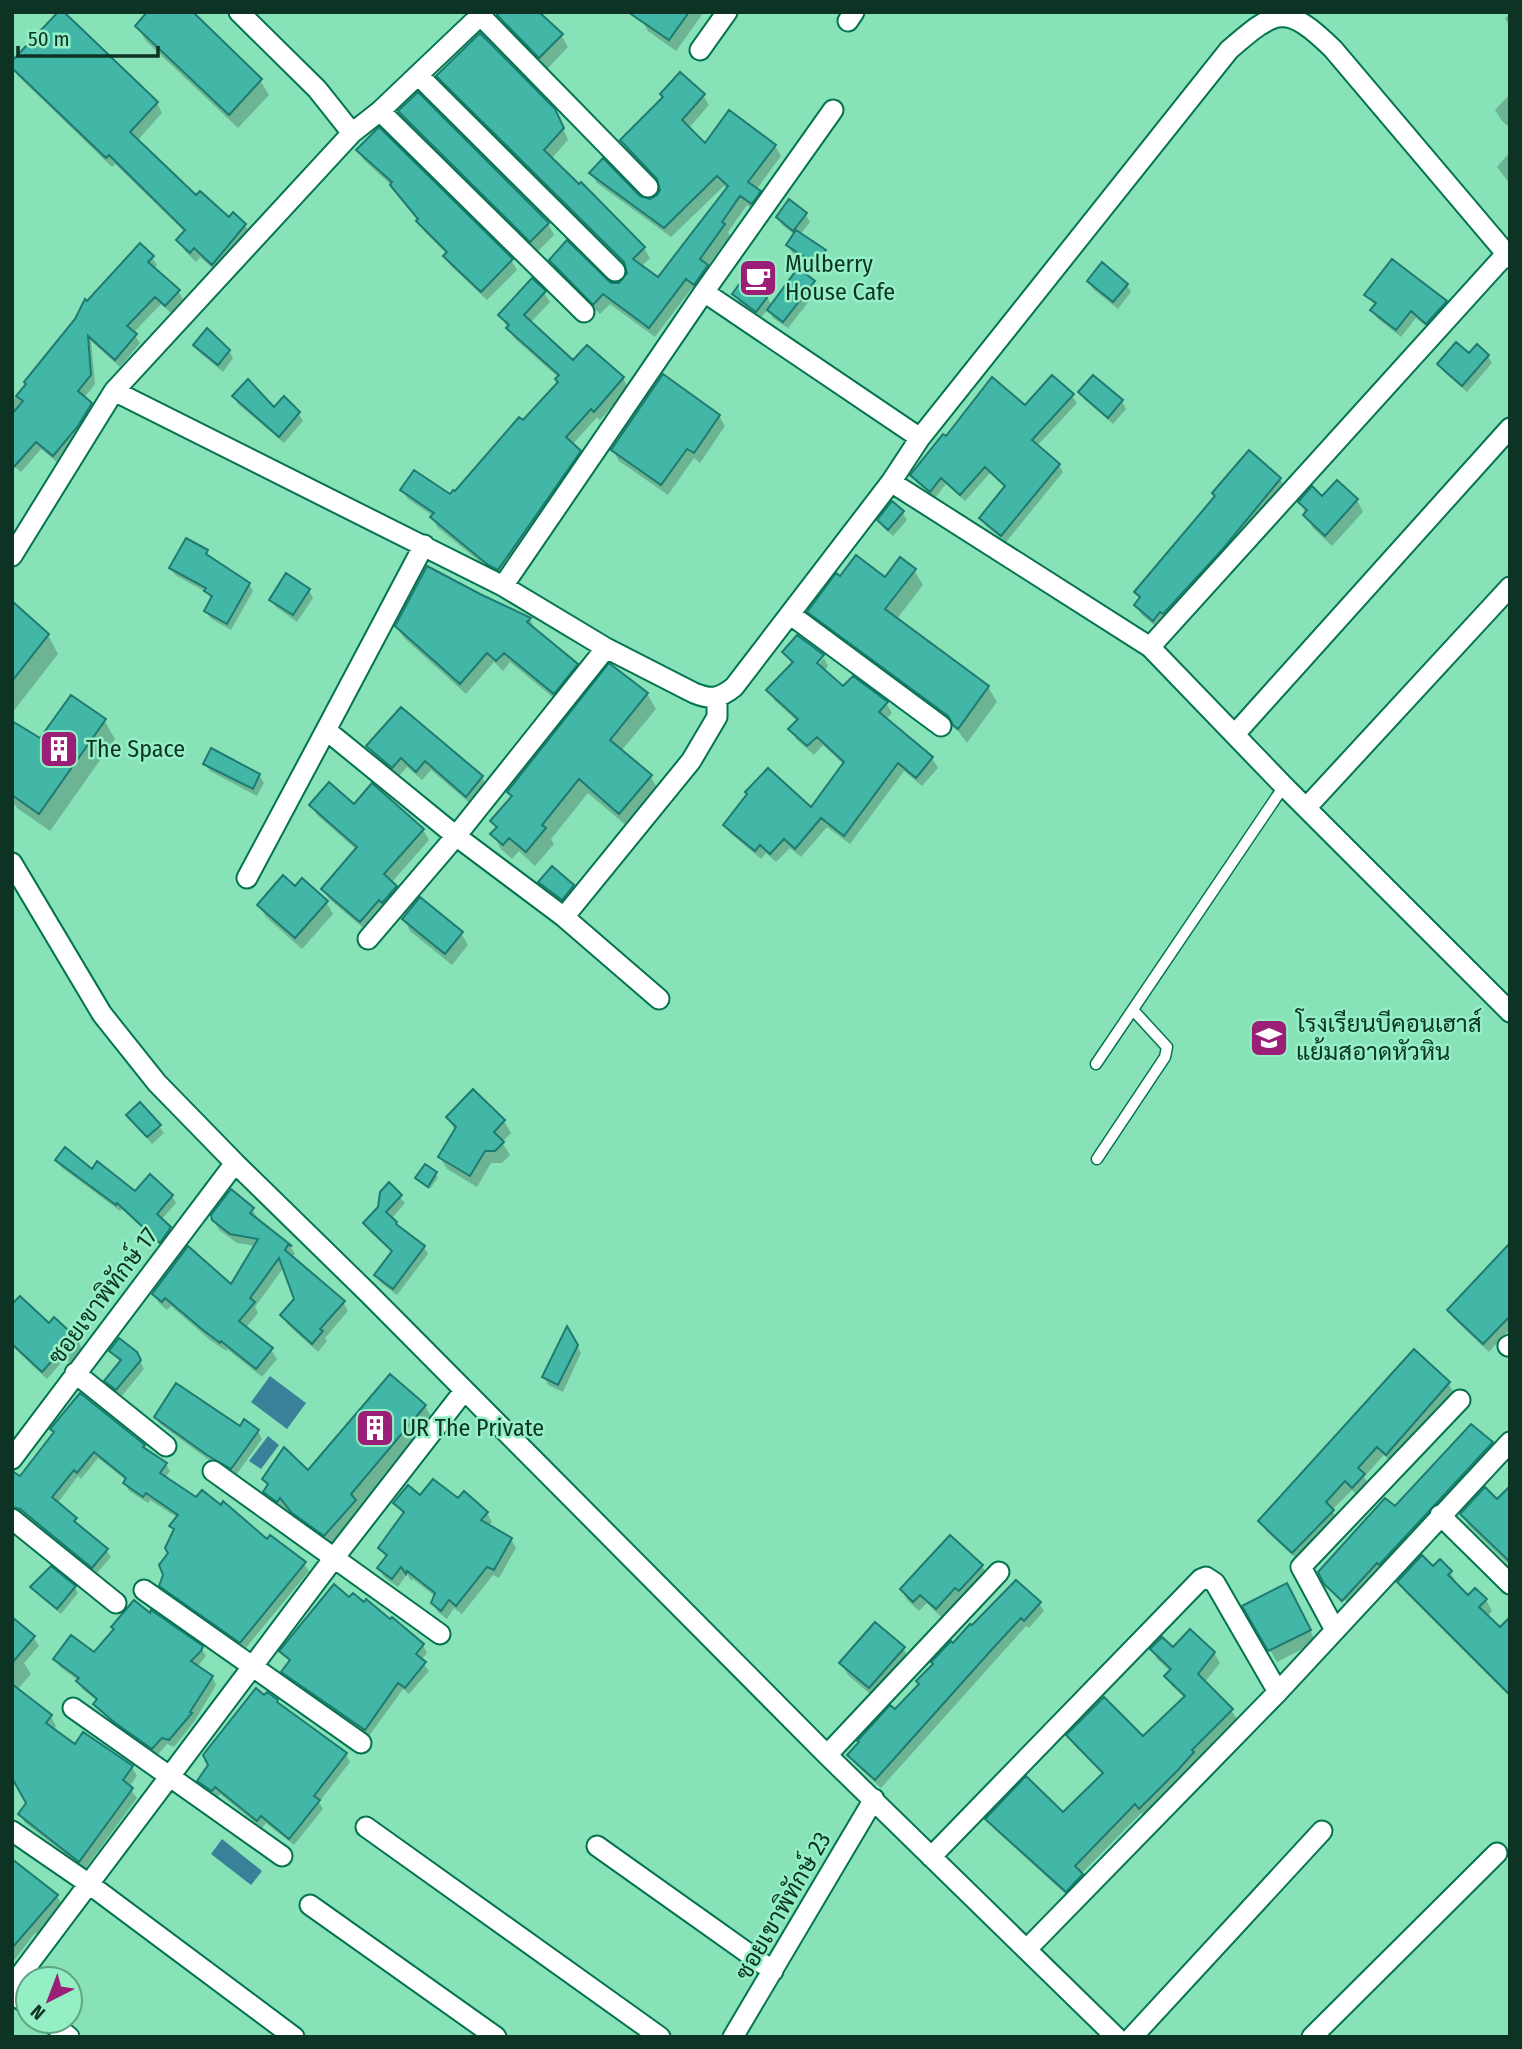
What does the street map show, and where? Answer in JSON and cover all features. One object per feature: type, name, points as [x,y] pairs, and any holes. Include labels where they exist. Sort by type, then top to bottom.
[{"type":"street","points":[[239,12],[317,89],[352,134]]},
{"type":"street","points":[[700,50],[727,12]]},
{"type":"street","points":[[12,556],[114,391],[352,134],[380,111],[481,13],[648,187]]},
{"type":"street","points":[[114,391],[503,586],[606,648],[694,693],[717,698],[734,687],[791,615],[891,482],[920,438],[1229,50],[1255,28],[1283,14],[1310,26],[1333,49],[1508,256],[1150,647]]},
{"type":"street","points":[[418,75],[615,271]]},
{"type":"street","points":[[503,586],[704,292],[833,110]]},
{"type":"street","points":[[380,111],[584,312]]},
{"type":"street","points":[[704,292],[920,438]]},
{"type":"street","points":[[1235,734],[1510,428]]},
{"type":"street","points":[[891,482],[1150,647],[1284,786],[1510,1012]]},
{"type":"street","points":[[247,878],[424,545]]},
{"type":"street","points":[[1306,808],[1510,587]]},
{"type":"street","points":[[791,615],[941,726]]},
{"type":"street","points":[[368,939],[456,836],[606,648]]},
{"type":"street","points":[[564,917],[691,761],[717,717],[717,698]]},
{"type":"street","points":[[326,730],[456,836],[564,917],[659,999]]},
{"type":"street","points":[[12,863],[102,1014],[157,1083],[827,1755],[1116,2037]]},
{"type":"street","name":"ซอยเขาพิทักษ์ 17","points":[[12,1459],[234,1163]]},
{"type":"street","points":[[75,1373],[166,1446]]},
{"type":"street","points":[[12,1986],[334,1558],[464,1391]]},
{"type":"street","points":[[1335,1630],[1301,1567],[1460,1400]]},
{"type":"street","points":[[1027,1949],[1278,1692],[1440,1515],[1506,1452]]},
{"type":"street","points":[[214,1471],[440,1634]]},
{"type":"street","points":[[1440,1515],[1510,1584]]},
{"type":"street","points":[[12,1519],[116,1603]]},
{"type":"street","points":[[827,1755],[999,1572]]},
{"type":"street","points":[[931,1857],[1201,1579],[1206,1577],[1215,1583],[1278,1692]]},
{"type":"street","points":[[144,1590],[361,1743]]},
{"type":"street","points":[[73,1709],[282,1856]]},
{"type":"street","name":"ซอยเขาพิทักษ์ 23","points":[[733,2037],[874,1799]]},
{"type":"street","points":[[366,1827],[660,2037]]},
{"type":"street","points":[[12,1831],[89,1884],[294,2037]]},
{"type":"street","points":[[1132,2037],[1322,1831]]},
{"type":"street","points":[[597,1846],[773,1971]]},
{"type":"street","points":[[1312,2037],[1497,1853]]},
{"type":"street","points":[[310,1905],[496,2037]]},
{"type":"lane","points":[[1096,1064],[1284,786]]},
{"type":"lane","points":[[1097,1159],[1165,1057],[1167,1047],[1133,1010]]},
{"type":"water","points":[[270,1376],[306,1403],[287,1429],[251,1402]]},
{"type":"water","points":[[268,1436],[279,1445],[261,1469],[249,1461]]},
{"type":"water","points":[[222,1839],[262,1871],[251,1885],[211,1854]]},
{"type":"building","points":[[58,12],[64,12],[158,102],[130,132],[196,195],[200,191],[229,217],[233,212],[246,224],[212,265],[194,248],[190,253],[176,240],[185,230],[109,155],[106,158],[12,68],[12,61]]},
{"type":"building","points":[[147,12],[193,12],[262,79],[229,115],[135,26]]},
{"type":"building","points":[[500,12],[539,12],[563,34],[539,58],[497,15]]},
{"type":"building","points":[[628,12],[689,12],[669,40]]},
{"type":"building","points":[[480,33],[555,109],[564,128],[544,150],[579,184],[581,182],[645,247],[633,259],[658,277],[728,186],[717,176],[664,228],[589,173],[603,158],[640,196],[650,199],[657,195],[660,190],[657,179],[620,140],[663,97],[660,94],[680,72],[705,94],[682,120],[705,143],[729,110],[776,145],[748,182],[761,191],[752,204],[740,196],[722,222],[725,224],[700,259],[708,265],[694,285],[686,279],[649,328],[603,294],[593,305],[549,260],[567,240],[611,283],[619,283],[627,273],[624,262],[436,76]]},
{"type":"building","points":[[418,92],[549,223],[530,242],[398,111]]},
{"type":"building","points":[[379,127],[513,259],[481,292],[443,256],[447,252],[416,221],[418,219],[390,185],[392,182],[356,150]]},
{"type":"building","points":[[789,199],[807,213],[793,231],[776,217]]},
{"type":"building","points":[[796,230],[826,250],[816,265],[786,245]]},
{"type":"building","points":[[140,243],[154,256],[148,262],[180,290],[165,306],[155,297],[127,326],[137,334],[115,360],[88,336],[91,375],[78,391],[92,403],[78,426],[53,456],[36,442],[12,469],[12,414],[23,401],[16,396],[26,384],[24,382],[75,319],[85,299],[87,301]]},
{"type":"building","points":[[1392,259],[1447,301],[1426,324],[1411,311],[1396,330],[1370,310],[1376,303],[1364,295]]},
{"type":"building","points":[[1102,262],[1128,284],[1113,302],[1087,281]]},
{"type":"building","points":[[798,268],[815,281],[783,322],[767,310]]},
{"type":"building","points":[[532,278],[546,291],[524,315],[573,360],[587,345],[624,377],[594,412],[591,409],[566,437],[581,451],[498,570],[488,565],[430,517],[434,513],[400,490],[414,470],[450,494],[455,491],[519,417],[523,420],[558,382],[555,379],[559,375],[506,328],[509,325],[498,315]]},
{"type":"building","points":[[744,278],[768,296],[756,312],[732,294]]},
{"type":"building","points":[[207,328],[230,350],[218,365],[193,345]]},
{"type":"building","points":[[1456,342],[1469,353],[1477,344],[1489,355],[1462,386],[1437,364]]},
{"type":"building","points":[[663,374],[720,415],[694,453],[687,449],[661,485],[611,450]]},
{"type":"building","points":[[1052,375],[1074,394],[1032,440],[1060,464],[1001,536],[979,518],[1005,486],[985,467],[960,495],[941,478],[930,492],[910,475],[943,434],[946,436],[992,377],[1025,405]]},
{"type":"building","points":[[1093,375],[1123,400],[1108,418],[1078,392]]},
{"type":"building","points":[[248,379],[274,407],[284,396],[300,412],[279,437],[232,396]]},
{"type":"building","points":[[1249,450],[1281,478],[1222,550],[1163,614],[1160,612],[1153,621],[1134,605],[1140,597],[1134,592],[1215,496],[1212,493]]},
{"type":"building","points":[[1337,480],[1358,499],[1325,536],[1303,515],[1307,510],[1298,502],[1312,486],[1322,496]]},
{"type":"building","points":[[892,501],[904,511],[888,530],[877,520]]},
{"type":"building","points":[[186,538],[208,550],[206,554],[250,583],[227,624],[204,611],[212,596],[204,591],[206,588],[169,568]]},
{"type":"building","points":[[856,555],[885,577],[900,557],[916,569],[885,609],[989,686],[958,729],[948,716],[807,612],[836,573],[840,576]]},
{"type":"building","points":[[427,566],[531,618],[527,622],[578,664],[554,694],[504,653],[496,661],[487,653],[460,684],[395,626]]},
{"type":"building","points":[[286,573],[310,589],[293,615],[269,600]]},
{"type":"building","points":[[12,601],[49,634],[12,681]]},
{"type":"building","points":[[797,635],[824,655],[817,663],[843,686],[853,676],[888,702],[879,712],[933,757],[916,778],[898,763],[844,836],[821,818],[795,849],[784,839],[770,854],[760,845],[755,851],[723,825],[747,794],[745,792],[768,768],[811,807],[844,762],[817,737],[807,746],[788,729],[798,719],[766,690],[793,662],[782,652]]},
{"type":"building","points":[[609,663],[648,693],[610,740],[652,775],[619,814],[579,779],[542,825],[546,828],[526,852],[509,838],[503,845],[490,834],[497,827],[490,821],[512,796],[507,792]]},
{"type":"building","name":"The Space","points":[[71,695],[106,719],[39,814],[12,795],[12,721],[40,738]]},
{"type":"building","points":[[401,707],[483,776],[466,797],[425,761],[416,772],[401,758],[392,768],[366,746]]},
{"type":"building","points":[[211,748],[260,774],[253,789],[203,764]]},
{"type":"building","points":[[329,782],[354,804],[372,783],[424,829],[384,874],[397,886],[382,903],[379,900],[360,922],[321,889],[357,847],[309,805]]},
{"type":"building","points":[[552,866],[574,885],[562,900],[538,882]]},
{"type":"building","points":[[283,875],[295,886],[302,878],[328,901],[295,938],[257,905]]},
{"type":"building","points":[[420,897],[463,932],[445,954],[402,919]]},
{"type":"building","points":[[473,1089],[505,1120],[494,1132],[504,1142],[495,1151],[485,1151],[470,1176],[438,1157],[456,1127],[446,1117]]},
{"type":"building","points":[[140,1102],[161,1125],[147,1137],[126,1115]]},
{"type":"building","points":[[65,1147],[92,1169],[97,1161],[135,1191],[150,1174],[173,1195],[157,1214],[171,1227],[160,1243],[117,1203],[116,1205],[55,1160]]},
{"type":"building","points":[[425,1164],[437,1172],[428,1187],[415,1178]]},
{"type":"building","points":[[389,1182],[402,1195],[386,1212],[396,1224],[425,1246],[393,1289],[374,1275],[392,1251],[363,1223],[378,1207],[380,1192]]},
{"type":"building","points":[[231,1189],[254,1208],[250,1213],[292,1246],[288,1245],[285,1250],[345,1301],[320,1329],[323,1331],[312,1344],[280,1315],[294,1299],[279,1258],[250,1298],[255,1302],[239,1321],[273,1348],[256,1369],[165,1298],[162,1302],[152,1294],[188,1246],[231,1284],[258,1239],[230,1234],[212,1220],[211,1215]]},
{"type":"building","points":[[1510,1243],[1510,1316],[1483,1344],[1447,1310]]},
{"type":"building","points":[[20,1296],[49,1323],[54,1317],[80,1341],[65,1357],[60,1352],[42,1372],[12,1344],[12,1304]]},
{"type":"building","points":[[567,1326],[578,1345],[558,1385],[542,1377]]},
{"type":"building","points":[[119,1338],[137,1352],[141,1360],[116,1390],[104,1381],[121,1360],[109,1351]]},
{"type":"building","points":[[1414,1349],[1450,1382],[1386,1455],[1377,1447],[1358,1468],[1365,1474],[1352,1488],[1345,1481],[1326,1502],[1334,1510],[1292,1553],[1258,1521]]},
{"type":"building","points":[[390,1374],[426,1405],[351,1494],[356,1500],[324,1536],[292,1513],[280,1498],[277,1502],[263,1492],[268,1484],[262,1479],[284,1447],[308,1470]]},
{"type":"building","points":[[176,1383],[240,1426],[244,1419],[259,1430],[231,1469],[154,1417]]},
{"type":"building","points":[[80,1393],[145,1445],[143,1447],[167,1463],[160,1473],[196,1497],[202,1490],[221,1505],[223,1501],[267,1539],[270,1535],[306,1562],[240,1643],[159,1586],[163,1575],[159,1565],[168,1553],[165,1548],[174,1529],[169,1526],[178,1515],[146,1493],[143,1497],[123,1483],[126,1478],[94,1452],[77,1473],[74,1470],[52,1497],[77,1518],[74,1521],[108,1549],[92,1568],[20,1509],[12,1507],[12,1471],[20,1476],[54,1432],[50,1429]]},
{"type":"building","points":[[1471,1424],[1493,1442],[1342,1601],[1324,1584],[1318,1572],[1385,1498],[1395,1506]]},
{"type":"building","points":[[433,1479],[458,1498],[464,1491],[488,1512],[481,1520],[512,1538],[494,1570],[487,1567],[456,1606],[449,1600],[441,1611],[431,1603],[435,1593],[407,1571],[406,1574],[401,1567],[392,1579],[377,1568],[387,1555],[378,1548],[404,1512],[393,1503],[408,1485],[420,1495]]},
{"type":"building","points":[[1510,1486],[1510,1562],[1460,1514],[1485,1487],[1497,1499]]},
{"type":"building","points":[[950,1535],[983,1565],[959,1591],[955,1588],[936,1609],[920,1595],[913,1602],[900,1589]]},
{"type":"building","points":[[1422,1555],[1433,1566],[1440,1559],[1452,1571],[1448,1575],[1468,1595],[1475,1588],[1487,1599],[1479,1607],[1500,1627],[1510,1617],[1510,1695],[1397,1582]]},
{"type":"building","points":[[51,1566],[76,1586],[57,1609],[30,1587]]},
{"type":"building","points":[[1016,1580],[1041,1602],[1024,1621],[1021,1618],[875,1780],[847,1755],[890,1705],[895,1709],[919,1684],[916,1681],[951,1641],[953,1643]]},
{"type":"building","points":[[1287,1583],[1311,1630],[1268,1651],[1242,1606]]},
{"type":"building","points":[[334,1584],[349,1597],[353,1593],[364,1602],[366,1599],[424,1644],[416,1654],[426,1662],[405,1688],[398,1683],[365,1730],[281,1672],[290,1660],[279,1651]]},
{"type":"building","points":[[134,1600],[203,1646],[191,1661],[213,1676],[190,1712],[192,1713],[169,1740],[162,1738],[152,1749],[93,1704],[97,1699],[76,1681],[79,1678],[53,1659],[71,1635],[94,1652]]},
{"type":"building","points":[[12,1617],[35,1636],[12,1663]]},
{"type":"building","points":[[875,1622],[905,1647],[869,1688],[839,1663]]},
{"type":"building","points":[[1190,1629],[1215,1652],[1198,1674],[1233,1709],[1139,1809],[1135,1804],[1075,1866],[1083,1874],[1066,1892],[985,1819],[1026,1776],[1063,1812],[1103,1773],[1066,1735],[1104,1697],[1143,1736],[1185,1696],[1164,1676],[1171,1669],[1150,1649],[1162,1637],[1173,1647]]},
{"type":"building","points":[[12,1684],[52,1715],[46,1723],[75,1744],[83,1732],[133,1766],[123,1780],[133,1788],[79,1862],[18,1814],[26,1803],[12,1778]]},
{"type":"building","points":[[256,1688],[264,1695],[267,1692],[347,1753],[314,1796],[320,1800],[289,1839],[261,1816],[257,1821],[215,1787],[212,1791],[197,1781],[208,1765],[203,1755]]},
{"type":"building","points":[[12,1859],[58,1895],[12,1948]]},
{"type":"place","name":"Mulberry House Cafe","points":[[758,278]]},
{"type":"place","name":"The Space","points":[[59,749]]},
{"type":"place","name":"โรงเรียนบีคอนเฮาส์ แย้มสอาดหัวหิน","points":[[1269,1038]]},
{"type":"place","name":"UR The Private","points":[[375,1428]]}]
